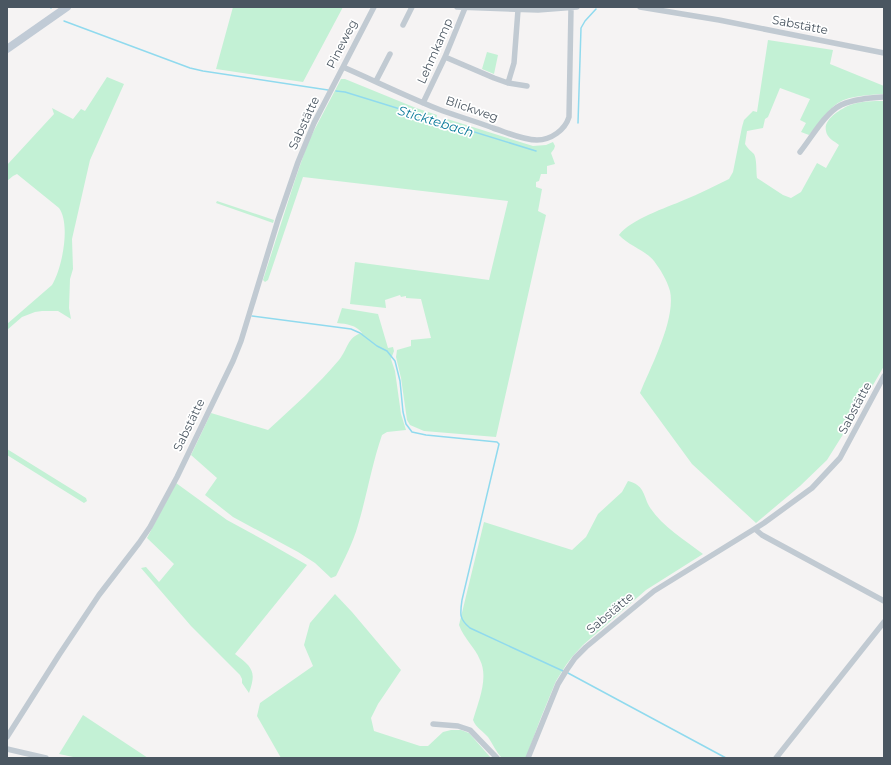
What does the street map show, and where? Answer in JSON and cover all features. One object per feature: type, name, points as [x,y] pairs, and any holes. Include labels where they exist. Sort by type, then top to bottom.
[{"type":"main road","points":[[7,49],[67,7]]},
{"type":"street","name":"Pineweg","points":[[331,92],[374,7]]},
{"type":"street","points":[[403,26],[412,7]]},
{"type":"street","points":[[457,7],[518,10],[577,7]]},
{"type":"street","name":"Sabstätte","points":[[640,7],[720,20],[884,53]]},
{"type":"street","name":"Lehmkamp","points":[[423,103],[445,58],[465,8]]},
{"type":"street","name":"Blickweg","points":[[343,67],[445,112],[530,139],[544,139],[551,137],[562,130],[569,117],[570,8]]},
{"type":"street","points":[[508,83],[514,63],[518,10]]},
{"type":"street","points":[[376,81],[390,54]]},
{"type":"street","points":[[445,58],[508,83],[527,86]]},
{"type":"street","name":"Sabstätte","points":[[7,737],[99,595],[150,527],[177,477],[236,352],[298,162],[314,123],[331,92]]},
{"type":"street","points":[[800,152],[832,111],[841,105],[884,97]]},
{"type":"street","name":"Sabstätte","points":[[528,758],[558,684],[566,671],[586,647],[654,591],[755,529],[812,488],[836,462],[849,443],[884,376]]},
{"type":"street","points":[[755,529],[762,535],[884,601]]},
{"type":"street","points":[[776,758],[884,622]]},
{"type":"street","points":[[433,724],[458,726],[470,730],[497,758]]},
{"type":"street","points":[[7,749],[46,758]]},
{"type":"green space","points":[[233,7],[343,7],[303,82],[216,69]]},
{"type":"green space","points":[[768,40],[833,50],[830,64],[884,86],[884,94],[849,98],[838,103],[826,114],[809,135],[801,132],[806,123],[800,120],[810,99],[780,88],[768,117],[765,119],[763,128],[747,131],[745,144],[755,156],[757,178],[783,195],[791,198],[801,192],[817,163],[826,168],[839,145],[828,136],[826,131],[827,122],[838,112],[850,105],[871,101],[884,101],[884,366],[827,460],[800,486],[756,523],[692,464],[640,393],[666,328],[671,302],[670,291],[663,275],[654,261],[619,235],[624,229],[640,219],[729,179],[733,172],[744,120],[753,111],[757,112]]},
{"type":"green space","points":[[487,52],[498,55],[494,74],[482,69]]},
{"type":"green space","points":[[107,77],[124,84],[90,160],[72,239],[73,269],[70,279],[69,308],[71,319],[58,311],[35,312],[22,317],[7,330],[7,324],[52,285],[56,278],[62,258],[65,235],[63,215],[59,208],[17,174],[7,181],[7,165],[54,114],[52,108],[73,119],[81,109],[85,111]]},
{"type":"green space","points":[[341,79],[345,79],[437,115],[435,124],[441,126],[444,118],[533,146],[546,145],[553,142],[555,146],[551,153],[555,164],[547,166],[547,174],[541,174],[539,181],[536,182],[536,187],[542,189],[538,211],[546,215],[496,437],[424,431],[410,425],[407,420],[401,378],[396,357],[397,350],[411,346],[411,340],[431,338],[421,299],[406,298],[406,296],[401,297],[400,295],[385,300],[386,308],[350,304],[355,262],[489,280],[508,201],[303,177],[268,280],[265,282],[263,280],[308,142]]},
{"type":"green space","points":[[217,201],[274,220],[273,223],[216,203]]},
{"type":"green space","points":[[342,308],[378,314],[388,348],[393,347],[394,351],[391,359],[395,371],[401,414],[406,430],[387,432],[382,435],[356,532],[336,576],[331,578],[315,563],[298,552],[233,517],[205,495],[217,478],[191,455],[211,413],[268,430],[305,396],[339,360],[353,337],[362,333],[360,330],[348,324],[337,323]]},
{"type":"green space","points":[[7,449],[86,498],[87,501],[84,503],[7,455]]},
{"type":"green space","points":[[628,481],[640,488],[649,506],[660,520],[703,554],[646,590],[583,645],[566,665],[556,681],[526,758],[502,758],[488,737],[474,723],[473,720],[482,690],[482,667],[478,655],[459,625],[484,522],[572,550],[586,537],[598,514],[622,492]]},
{"type":"green space","points":[[176,483],[227,520],[307,565],[235,654],[249,666],[253,674],[249,693],[242,683],[240,675],[191,626],[141,568],[146,567],[159,582],[174,564],[147,538]]},
{"type":"green space","points":[[335,594],[401,670],[378,704],[371,718],[374,731],[420,746],[428,746],[443,732],[461,730],[469,733],[491,758],[281,758],[257,716],[260,703],[313,666],[304,645],[310,623]]},
{"type":"green space","points":[[83,715],[148,758],[78,758],[59,754]]},
{"type":"waterway","name":"Sticktebach","points":[[578,123],[581,28],[596,9]]},
{"type":"waterway","points":[[64,21],[190,68],[328,90]]},
{"type":"waterway","name":"Sticktebach","points":[[336,91],[345,92],[536,151]]},
{"type":"waterway","points":[[252,316],[351,329],[360,333],[377,346],[387,351],[395,361],[400,381],[403,412],[406,424],[412,432],[426,435],[497,442],[499,444],[462,600],[461,616],[470,628],[563,671]]},
{"type":"waterway","points":[[568,673],[726,758]]}]
